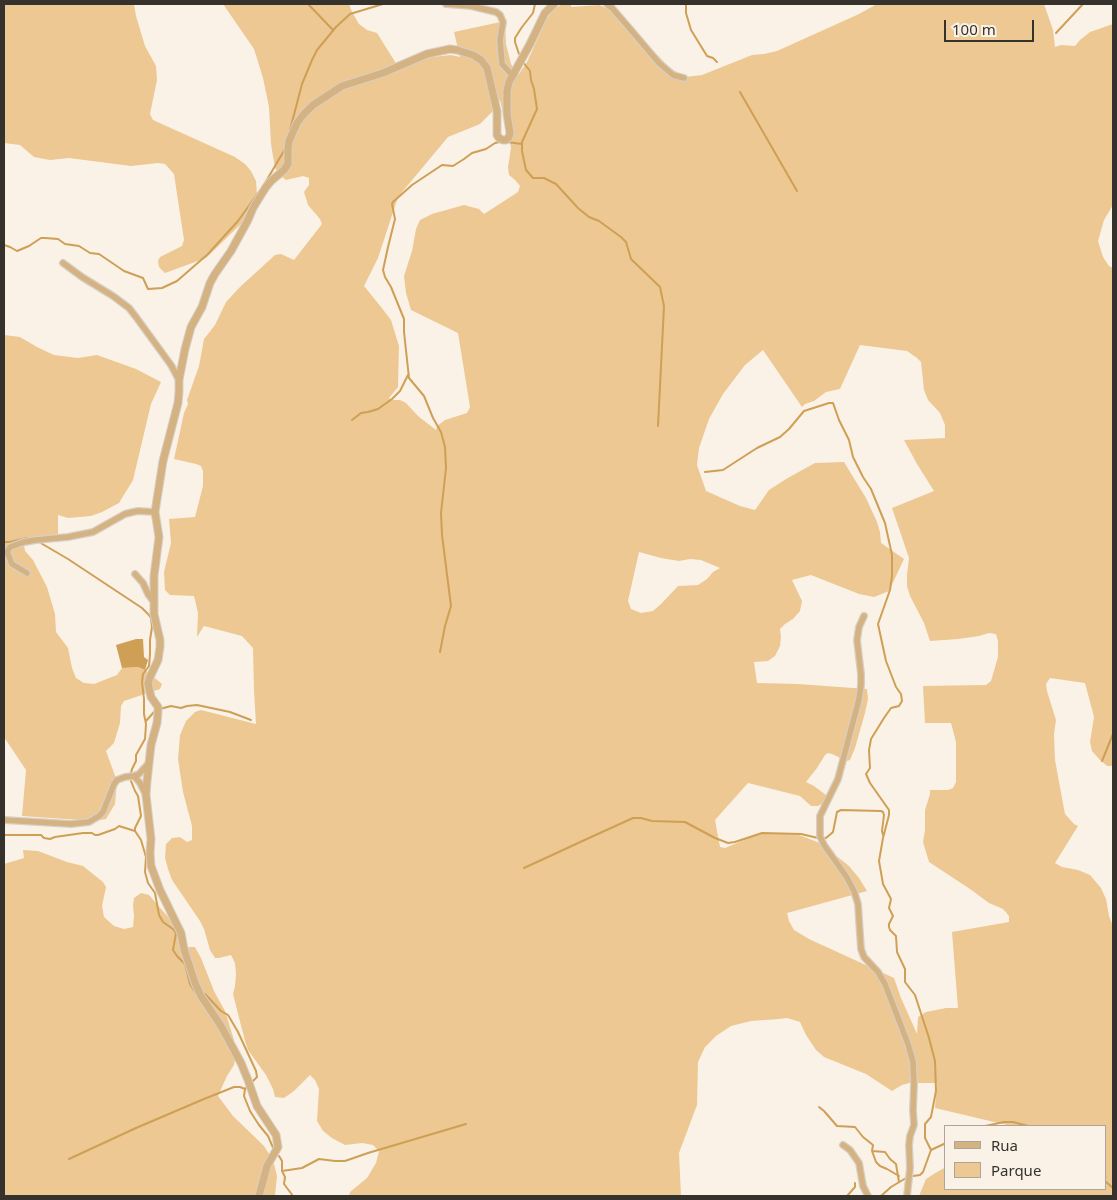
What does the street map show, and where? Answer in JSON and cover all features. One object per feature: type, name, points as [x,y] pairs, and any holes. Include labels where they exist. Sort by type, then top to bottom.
[{"type":"street","points":[[446,4],[471,6],[496,12],[500,15],[503,22],[500,40],[502,64],[512,75]]},
{"type":"street","points":[[259,1196],[267,1166],[278,1147],[276,1135],[257,1106],[248,1080],[222,1026],[198,990],[184,949],[181,933],[151,866],[151,830],[146,795],[158,707],[151,697],[148,683],[158,660],[160,647],[154,614],[154,576],[159,537],[155,512],[163,461],[178,403],[180,368],[189,334],[202,307],[210,283],[231,251],[266,186],[288,164],[288,149],[293,130],[303,114],[342,86],[383,73],[427,54],[450,49],[473,55],[481,60],[487,68],[497,111],[497,135],[499,138],[506,140],[510,133],[507,114],[509,82],[545,13],[554,4]]},
{"type":"street","points":[[606,4],[612,8],[658,63],[672,75],[684,78]]},
{"type":"street","points":[[63,263],[129,308],[171,365],[179,380]]},
{"type":"street","points":[[27,573],[12,564],[7,552],[10,547],[24,542],[93,532],[124,514],[138,511],[155,512]]},
{"type":"street","points":[[135,574],[154,602]]},
{"type":"street","points":[[864,616],[857,640],[861,674],[859,699],[838,779],[820,816],[820,836],[854,891],[858,904],[861,949],[864,957],[878,972],[885,984],[913,1062],[914,1125],[909,1145],[910,1168],[907,1196]]},
{"type":"street","points":[[4,820],[71,824],[89,822],[103,812],[117,780],[139,774],[149,762]]},
{"type":"street","points":[[134,776],[146,795]]},
{"type":"street","points":[[843,1145],[850,1150],[858,1163],[863,1186],[868,1196]]},
{"type":"green space","points":[[4,4],[134,4],[145,46],[156,66],[157,80],[150,114],[153,120],[235,157],[245,164],[256,181],[257,195],[246,219],[206,258],[165,273],[159,267],[158,261],[160,257],[182,246],[184,240],[174,174],[165,164],[131,166],[69,158],[50,160],[34,157],[20,145],[4,143]]},
{"type":"green space","points":[[223,4],[349,4],[359,24],[367,30],[377,33],[397,65],[432,57],[451,55],[460,57],[454,32],[505,21],[506,44],[511,64],[519,74],[527,62],[547,18],[554,9],[562,4],[571,4],[571,7],[599,5],[616,12],[670,68],[685,77],[702,75],[752,55],[777,51],[877,4],[1044,4],[1053,30],[1055,47],[1061,45],[1075,46],[1090,32],[1113,24],[1113,205],[1104,220],[1098,241],[1103,257],[1109,266],[1113,268],[1113,766],[1107,766],[1092,751],[1090,742],[1094,717],[1085,683],[1050,678],[1046,684],[1056,720],[1054,734],[1055,760],[1065,814],[1078,826],[1055,863],[1062,867],[1078,870],[1090,875],[1101,888],[1106,899],[1113,926],[1113,1196],[919,1196],[926,1179],[944,1168],[944,1190],[1107,1190],[1107,1125],[1007,1125],[935,1108],[937,1083],[909,1083],[892,1091],[866,1074],[824,1057],[816,1050],[800,1022],[787,1018],[751,1021],[731,1026],[716,1036],[705,1047],[698,1062],[697,1105],[679,1153],[681,1196],[349,1196],[350,1192],[367,1178],[376,1163],[379,1151],[373,1145],[362,1143],[345,1145],[323,1131],[317,1121],[319,1089],[315,1080],[310,1075],[284,1098],[275,1097],[266,1075],[248,1050],[245,1041],[233,994],[236,974],[235,963],[231,955],[215,958],[210,950],[200,921],[172,880],[165,858],[166,844],[172,838],[180,837],[187,842],[192,840],[192,826],[183,792],[178,759],[180,735],[186,721],[195,712],[201,710],[256,724],[253,648],[242,636],[204,626],[197,637],[198,613],[194,596],[170,595],[165,590],[164,572],[171,543],[169,519],[195,517],[203,486],[201,466],[174,459],[184,413],[188,404],[187,400],[199,366],[204,339],[215,325],[226,302],[275,255],[281,254],[294,260],[322,224],[308,205],[304,192],[309,185],[309,178],[303,176],[286,180],[275,168],[271,144],[269,107],[254,49]],"holes":[[[500,100],[511,148],[508,167],[509,175],[520,186],[518,192],[484,214],[479,209],[464,205],[432,214],[420,220],[416,229],[412,251],[404,276],[411,310],[458,333],[470,407],[467,413],[445,420],[437,426],[436,430],[418,416],[406,403],[389,398],[398,387],[399,346],[391,320],[364,286],[378,258],[398,197],[448,137],[480,124],[497,107]],[[860,345],[907,351],[917,358],[921,362],[924,390],[928,400],[940,413],[945,425],[945,438],[904,440],[934,491],[892,508],[909,558],[907,586],[930,641],[958,639],[989,633],[996,634],[998,641],[998,657],[991,681],[986,685],[923,686],[925,723],[951,723],[956,742],[956,782],[953,788],[948,790],[930,790],[925,810],[923,842],[929,862],[989,903],[1003,909],[1009,916],[1009,922],[952,932],[958,1008],[926,1012],[918,1017],[917,1034],[894,978],[809,939],[794,930],[789,921],[787,913],[867,891],[849,866],[820,843],[799,835],[759,834],[725,848],[720,847],[715,820],[748,783],[800,796],[811,806],[818,806],[826,799],[826,795],[806,782],[825,755],[828,753],[832,754],[847,761],[850,760],[855,748],[868,699],[867,689],[757,683],[754,662],[768,661],[775,656],[780,646],[780,629],[800,611],[802,601],[792,580],[811,575],[859,594],[874,597],[889,591],[904,559],[881,543],[877,522],[866,498],[844,462],[815,463],[769,490],[755,510],[740,506],[706,491],[697,465],[699,448],[709,419],[723,394],[745,365],[763,350],[802,407],[826,392],[840,389]],[[639,552],[679,561],[701,560],[720,568],[698,585],[678,586],[653,611],[641,613],[631,609],[628,601]]]},
{"type":"green space","points":[[4,335],[20,337],[54,355],[78,358],[97,355],[136,369],[161,382],[151,404],[133,480],[119,503],[91,516],[68,518],[58,515],[58,535],[28,541],[24,545],[25,551],[33,560],[47,587],[55,614],[56,632],[68,648],[76,678],[84,683],[94,684],[117,675],[122,668],[138,667],[145,670],[162,684],[160,689],[124,701],[121,706],[120,723],[114,743],[106,751],[117,781],[115,804],[106,819],[95,821],[22,816],[26,770],[4,737]]},
{"type":"green space","points":[[23,850],[38,851],[83,866],[103,882],[106,887],[102,906],[104,917],[114,926],[124,929],[133,927],[134,898],[141,893],[149,895],[169,918],[187,947],[195,947],[225,1011],[234,1040],[236,1053],[234,1065],[218,1096],[233,1116],[264,1146],[273,1160],[277,1176],[275,1196],[4,1196],[4,864],[24,858]]},
{"type":"shaded area","points":[[136,639],[143,639],[144,657],[148,660],[145,670],[138,667],[122,668],[116,645]]},
{"type":"waterway","points":[[308,4],[333,30]]},
{"type":"waterway","points":[[290,130],[302,84],[317,50],[336,27],[350,14],[383,4]]},
{"type":"waterway","points":[[519,54],[515,38],[533,13],[535,4]]},
{"type":"waterway","points":[[686,4],[686,13],[691,30],[707,56],[717,62]]},
{"type":"waterway","points":[[1056,33],[1083,4]]},
{"type":"waterway","points":[[523,62],[530,71],[537,109],[522,142],[526,170],[533,178],[544,178],[556,184],[589,217],[599,221],[621,237],[626,242],[631,259],[660,287],[664,306],[658,426]]},
{"type":"waterway","points":[[740,92],[797,191]]},
{"type":"waterway","points":[[440,652],[451,606],[441,513],[446,468],[445,447],[441,432],[424,396],[409,378],[404,319],[383,270],[395,219],[393,202],[412,185],[442,165],[453,166],[472,153],[500,142]]},
{"type":"waterway","points":[[507,142],[522,144]]},
{"type":"waterway","points":[[265,183],[285,149]]},
{"type":"waterway","points":[[4,245],[17,251],[41,238],[58,239],[65,244],[79,246],[90,253],[99,254],[124,271],[143,278],[148,289],[162,288],[177,281],[208,254],[238,221],[261,189]]},
{"type":"waterway","points":[[352,420],[361,413],[378,409],[392,399],[400,391],[408,375]]},
{"type":"waterway","points":[[705,472],[723,470],[757,448],[780,437],[804,411],[833,403],[849,440],[853,457],[871,489],[885,523],[892,555],[892,576],[890,590],[878,624],[886,661],[896,687],[901,694],[902,701],[899,706],[891,708],[871,739],[869,750],[870,768],[866,774],[889,810],[879,861],[883,884],[891,899],[889,908],[893,916],[889,927],[896,936],[897,952],[905,969],[905,982],[915,995],[935,1061],[936,1091],[931,1117],[925,1124],[925,1138],[931,1150]]},
{"type":"waterway","points":[[4,542],[27,538]]},
{"type":"waterway","points":[[39,542],[142,608],[151,618],[149,666],[143,674],[142,682],[146,724],[145,739],[136,755],[136,761],[131,773]]},
{"type":"waterway","points":[[160,709],[171,706],[181,708],[197,705],[230,712],[251,720]]},
{"type":"waterway","points":[[146,721],[154,712]]},
{"type":"waterway","points":[[1102,761],[1113,734]]},
{"type":"waterway","points":[[131,781],[138,796],[141,816],[135,831]]},
{"type":"waterway","points":[[824,838],[833,832],[837,812],[841,810],[883,812],[883,835]]},
{"type":"waterway","points":[[524,868],[633,818],[652,821],[685,822],[728,843],[762,833],[801,834],[818,838]]},
{"type":"waterway","points":[[4,835],[41,835],[44,838],[50,839],[83,833],[98,835],[119,826],[135,831],[141,840],[146,857],[145,872],[148,883],[155,893],[159,915],[163,922],[176,933],[173,950],[185,964],[190,984],[195,992]]},
{"type":"waterway","points":[[205,994],[221,1011],[228,1015],[238,1032],[256,1071],[257,1077],[253,1081]]},
{"type":"waterway","points":[[69,1159],[136,1128],[234,1087],[245,1089]]},
{"type":"waterway","points":[[247,1087],[244,1096],[250,1111],[268,1136],[274,1150]]},
{"type":"waterway","points":[[819,1107],[837,1126],[855,1127],[873,1145],[872,1151],[876,1162],[899,1176]]},
{"type":"waterway","points":[[990,1125],[1004,1122],[1024,1125]]},
{"type":"waterway","points":[[282,1171],[302,1168],[319,1159],[345,1161],[466,1124]]},
{"type":"waterway","points":[[913,1176],[920,1175],[923,1172],[931,1150],[944,1144]]},
{"type":"waterway","points":[[872,1151],[885,1152],[896,1164],[899,1182]]},
{"type":"waterway","points":[[279,1156],[282,1161],[282,1171],[285,1177],[284,1184],[293,1196]]},
{"type":"waterway","points":[[881,1196],[906,1178]]},
{"type":"waterway","points":[[847,1196],[855,1187],[855,1183]]},
{"type":"waterway","points":[[1107,1183],[1113,1188]]}]
